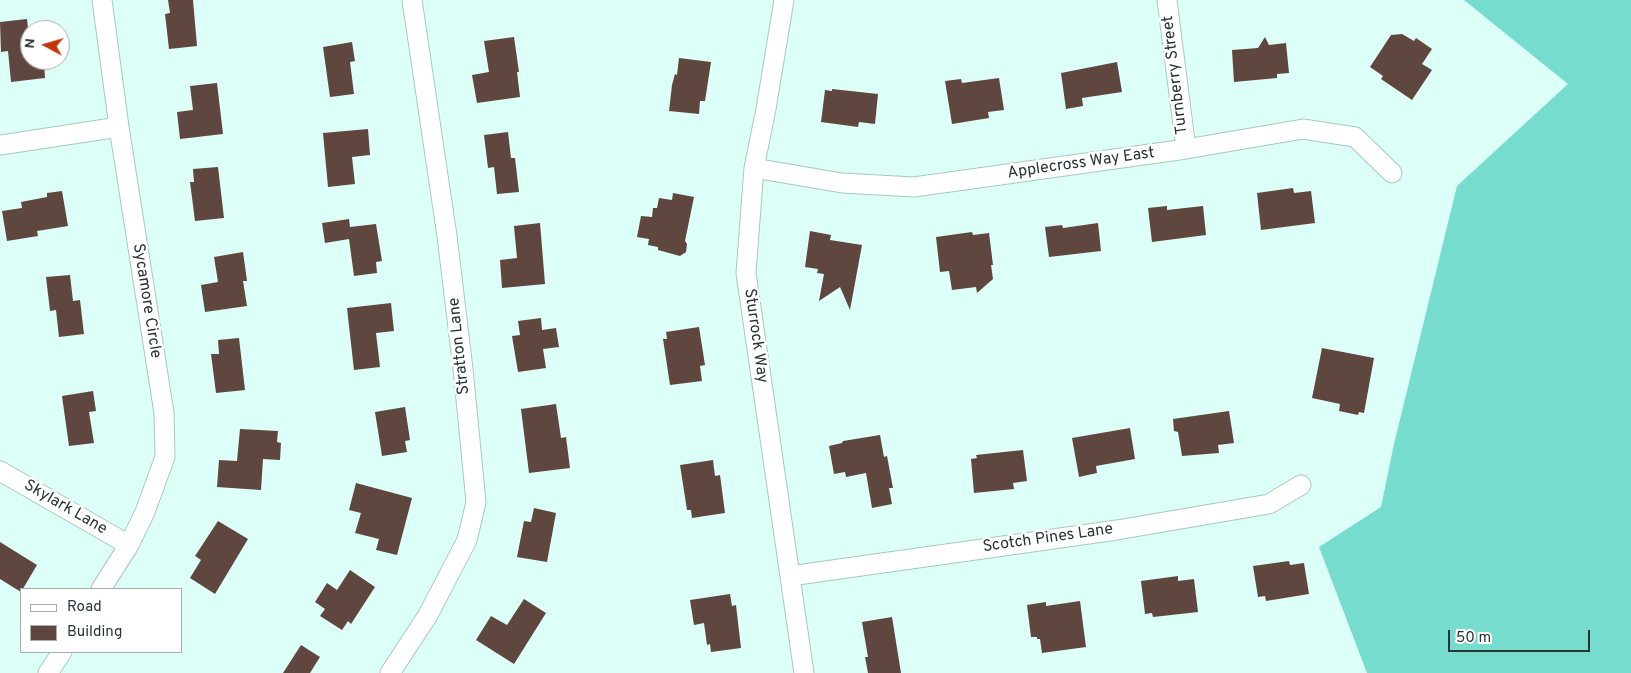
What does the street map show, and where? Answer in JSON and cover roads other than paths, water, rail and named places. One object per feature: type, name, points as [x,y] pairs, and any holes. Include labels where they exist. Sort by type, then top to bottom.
[{"type":"street","name":"Sycamore Circle","points":[[102,0],[118,127],[164,413],[165,457],[145,512],[130,545],[103,588]]},
{"type":"street","name":"Stratton Lane","points":[[390,673],[428,615],[467,540],[476,502],[447,236],[412,0]]},
{"type":"street","name":"Sturrock Way","points":[[784,0],[754,168],[746,273],[804,673]]},
{"type":"street","name":"Turnberry Street","points":[[1167,0],[1186,150]]},
{"type":"street","points":[[0,144],[118,127]]},
{"type":"street","name":"Applecross Way East","points":[[754,168],[842,183],[914,187],[1186,150],[1303,129],[1355,137],[1392,173]]},
{"type":"street","name":"Skylark Lane","points":[[0,471],[130,545]]},
{"type":"street","name":"Scotch Pines Lane","points":[[790,576],[1117,530],[1269,504],[1300,485]]},
{"type":"street","points":[[48,673],[61,653]]}]
